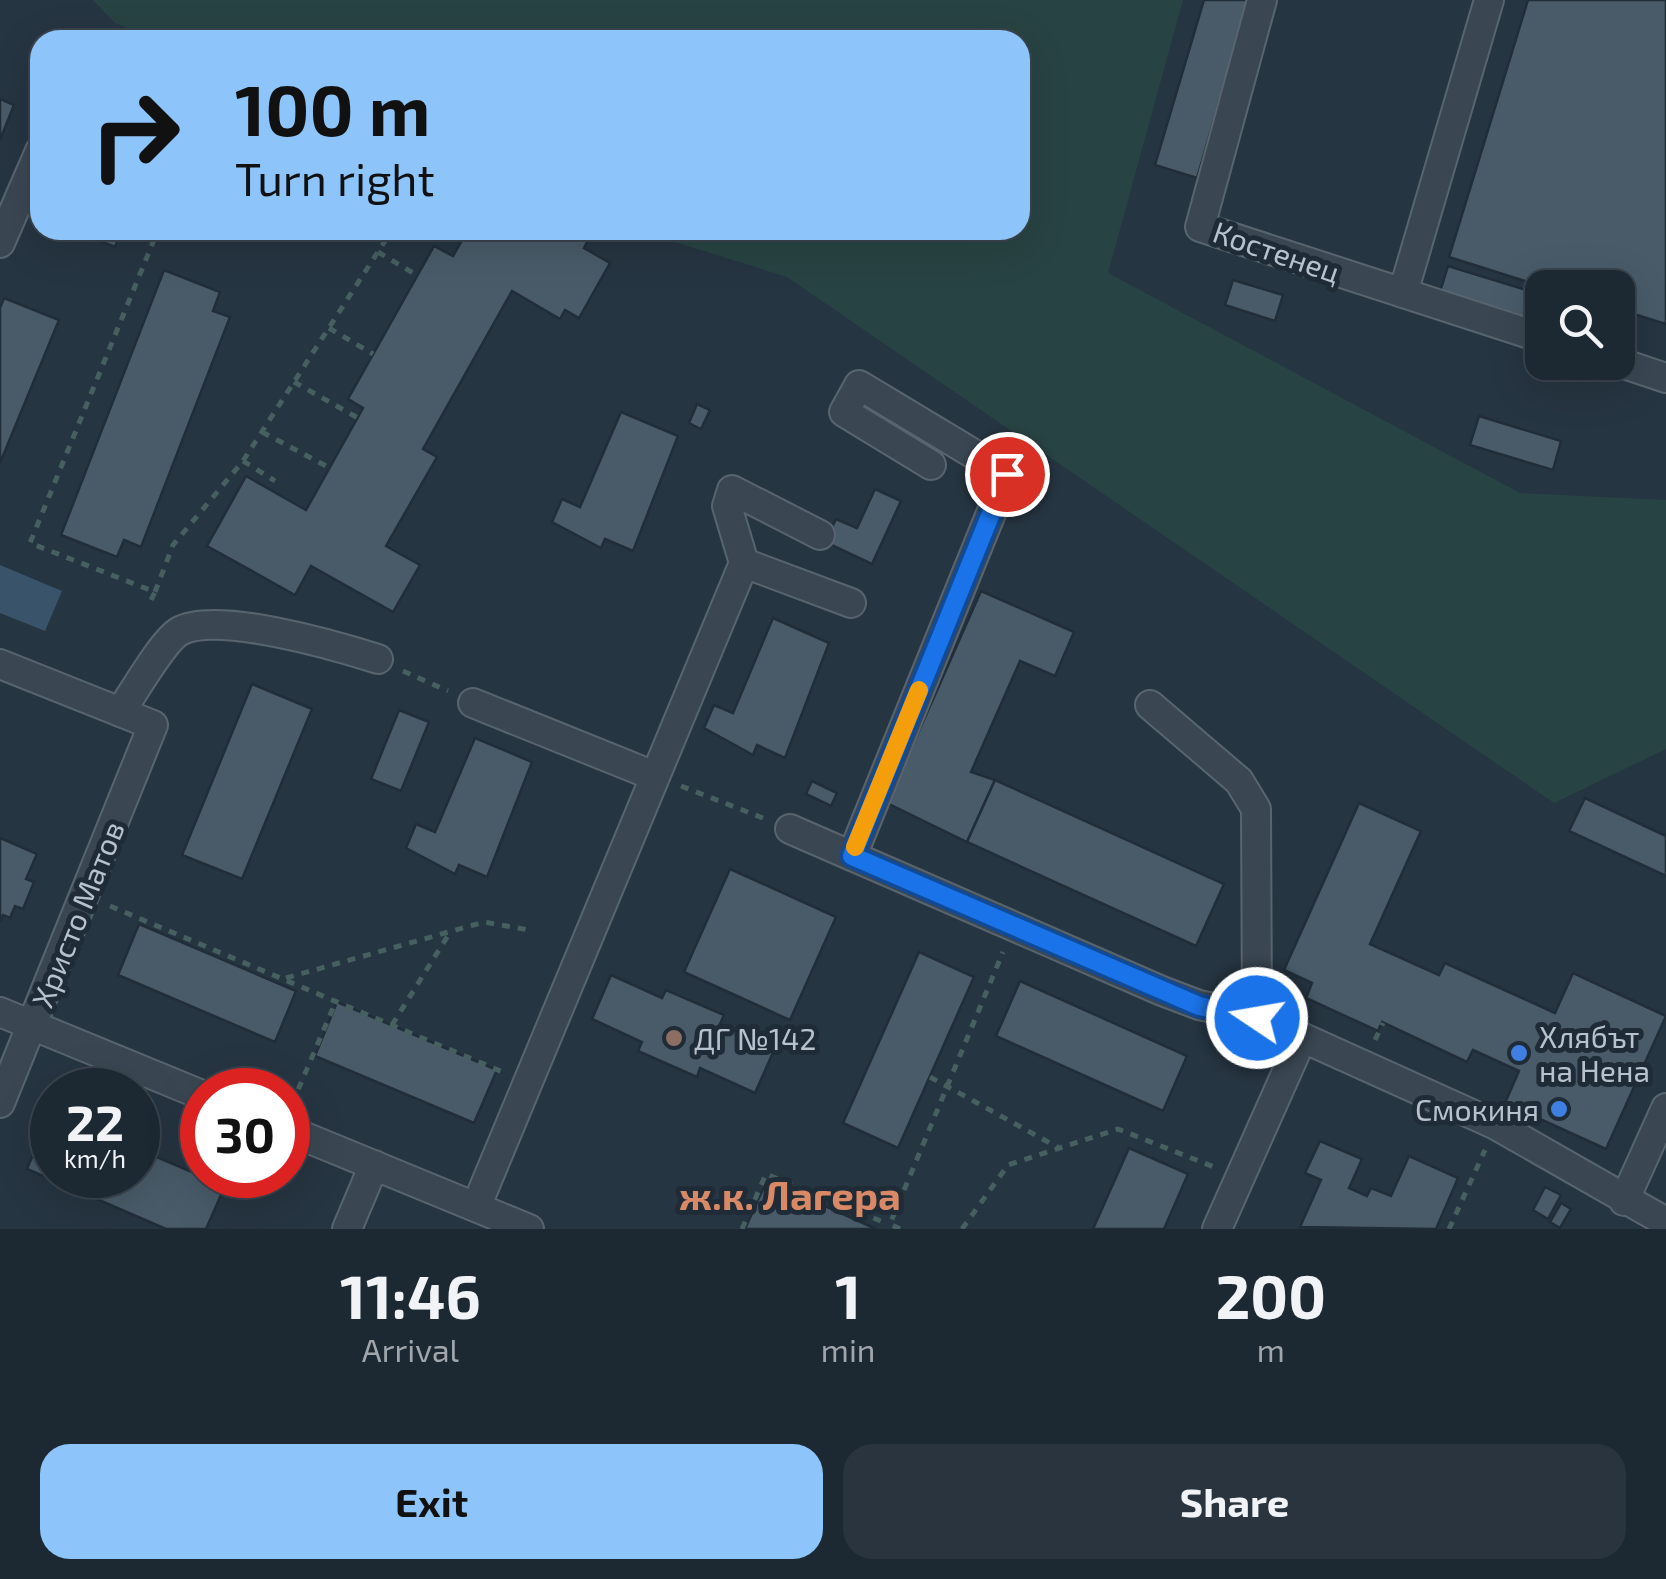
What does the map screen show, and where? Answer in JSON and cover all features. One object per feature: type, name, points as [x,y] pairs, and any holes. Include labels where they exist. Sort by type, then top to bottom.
[{"type":"street","name":"Костенец","points":[[1262,0],[1200,228],[1525,332]]},
{"type":"street","points":[[1404,293],[1489,0]]},
{"type":"street","points":[[0,243],[30,174]]},
{"type":"street","points":[[1635,368],[1666,378]]},
{"type":"street","points":[[852,856],[1007,474],[858,385],[844,412],[932,465]]},
{"type":"street","points":[[476,1207],[652,775],[744,562],[727,506],[732,490],[820,534]]},
{"type":"street","points":[[744,562],[850,603]]},
{"type":"street","points":[[0,664],[120,712],[177,632],[200,626],[303,635],[378,659]]},
{"type":"street","points":[[473,703],[652,775]]},
{"type":"street","points":[[1150,705],[1239,781],[1256,809],[1257,1018]]},
{"type":"street","name":"Христо Матов","points":[[0,1103],[153,725],[120,712]]},
{"type":"street","points":[[790,829],[1199,1006],[1257,1018],[1496,1124],[1666,1222]]},
{"type":"street","points":[[0,1012],[180,1086]]},
{"type":"street","points":[[1218,1229],[1302,1038]]},
{"type":"street","points":[[1624,1201],[1666,1108]]},
{"type":"street","points":[[310,1139],[528,1229]]},
{"type":"street","points":[[347,1229],[374,1165]]},
{"type":"path","points":[[154,240],[30,543],[155,592]]},
{"type":"path","points":[[152,600],[172,545],[243,461],[386,240]]},
{"type":"path","points":[[378,252],[418,276]]},
{"type":"path","points":[[328,328],[374,354]]},
{"type":"path","points":[[294,382],[358,418]]},
{"type":"path","points":[[262,432],[330,468]]},
{"type":"path","points":[[243,461],[275,481]]},
{"type":"path","points":[[378,659],[473,703]]},
{"type":"path","points":[[652,775],[790,829]]},
{"type":"path","points":[[84,895],[527,1082]]},
{"type":"path","points":[[283,979],[484,922],[529,930]]},
{"type":"path","points":[[890,1224],[1014,926]]},
{"type":"path","points":[[392,1025],[451,932]]},
{"type":"path","points":[[308,1068],[336,1001]]},
{"type":"path","points":[[1375,1040],[1383,1023]]},
{"type":"path","points":[[930,1077],[1059,1148]]},
{"type":"path","points":[[1449,1229],[1496,1124]]},
{"type":"path","points":[[962,1229],[1008,1165],[1118,1129],[1240,1178]]},
{"type":"path","points":[[742,1229],[766,1174],[900,1229]]},
{"type":"green space","points":[[93,0],[1183,0],[1108,273],[1520,493],[1666,500],[1666,749],[1554,803],[787,277],[669,240],[1030,240],[1030,30],[132,30],[115,23]]},
{"type":"water","points":[[0,565],[62,591],[45,631],[0,613]]},
{"type":"building","points":[[1204,0],[1249,0],[1197,178],[1155,165]]},
{"type":"building","points":[[1528,0],[1666,0],[1666,324],[1635,314],[1635,270],[1525,270],[1525,281],[1449,257]]},
{"type":"building","points":[[0,99],[14,105],[0,140]]},
{"type":"building","points":[[98,240],[118,240],[115,247]]},
{"type":"building","points":[[462,240],[588,240],[584,248],[610,263],[579,318],[565,310],[560,319],[512,291],[423,449],[437,457],[386,546],[420,565],[393,612],[311,566],[295,595],[207,546],[246,476],[306,510],[363,408],[348,399],[434,246],[453,256]]},
{"type":"building","points":[[1448,266],[1525,290],[1525,319],[1440,292]]},
{"type":"building","points":[[164,270],[220,292],[213,311],[230,317],[141,547],[124,540],[117,557],[61,535]]},
{"type":"building","points":[[1233,280],[1283,295],[1275,321],[1225,305]]},
{"type":"building","points":[[4,298],[59,320],[0,463],[0,308]]},
{"type":"building","points":[[697,404],[710,410],[701,429],[689,423]]},
{"type":"building","points":[[621,412],[678,436],[633,551],[605,539],[601,548],[552,522],[562,499],[580,507]]},
{"type":"building","points":[[1479,416],[1561,441],[1553,470],[1470,445]]},
{"type":"building","points":[[875,489],[901,501],[872,564],[825,542],[836,519],[857,528]]},
{"type":"building","points":[[981,591],[1074,632],[1055,676],[1020,661],[971,772],[995,780],[967,842],[887,803]]},
{"type":"building","points":[[773,618],[829,643],[785,758],[757,745],[753,755],[704,728],[714,705],[733,713]]},
{"type":"building","points":[[252,684],[312,709],[242,879],[182,855]]},
{"type":"building","points":[[399,710],[429,722],[401,791],[371,779]]},
{"type":"building","points":[[475,738],[532,762],[487,877],[459,865],[455,874],[406,848],[416,824],[435,832]]},
{"type":"building","points":[[995,780],[1224,884],[1196,946],[967,842]]},
{"type":"building","points":[[812,781],[837,793],[831,806],[806,794]]},
{"type":"building","points":[[1585,798],[1666,836],[1666,876],[1569,831]]},
{"type":"building","points":[[1359,803],[1421,831],[1370,944],[1439,975],[1445,963],[1555,1013],[1573,973],[1666,1016],[1606,1149],[1505,1103],[1519,1071],[1473,1050],[1467,1062],[1382,1022],[1378,1031],[1306,998],[1312,983],[1284,970]]},
{"type":"building","points":[[0,838],[37,854],[26,879],[34,882],[23,909],[15,906],[10,918],[3,915],[0,922]]},
{"type":"building","points":[[730,869],[836,917],[790,1020],[684,972]]},
{"type":"building","points":[[139,924],[296,991],[275,1042],[118,975]]},
{"type":"building","points":[[919,952],[974,977],[898,1148],[843,1123]]},
{"type":"building","points":[[611,975],[662,998],[666,990],[724,1015],[720,1024],[775,1048],[755,1093],[700,1068],[697,1077],[638,1051],[642,1042],[592,1019]]},
{"type":"building","points":[[1020,981],[1187,1056],[1163,1111],[996,1036]]},
{"type":"building","points":[[337,1002],[497,1070],[474,1123],[315,1056]]},
{"type":"building","points":[[1320,1141],[1362,1159],[1349,1188],[1367,1196],[1371,1188],[1391,1196],[1409,1156],[1458,1178],[1436,1229],[1300,1227],[1321,1180],[1305,1173]]},
{"type":"building","points":[[1129,1148],[1188,1174],[1164,1229],[1093,1229]]},
{"type":"building","points":[[160,1158],[180,1167],[180,1198],[220,1198],[206,1229],[166,1229],[94,1198],[160,1198]]},
{"type":"building","points":[[767,1180],[876,1229],[745,1229]]},
{"type":"building","points":[[1545,1187],[1561,1195],[1548,1219],[1533,1210]]},
{"type":"building","points":[[1561,1203],[1571,1209],[1560,1228],[1550,1222]]},
{"type":"slow traffic","points":[[855,847],[919,690]]},
{"type":"place","name":"ДГ №142","points":[[674,1038]]},
{"type":"place","name":"Хлябът на Нена","points":[[1519,1053]]},
{"type":"place","name":"Смокиня","points":[[1559,1109]]},
{"type":"district","name":"ж.к. Лагера","points":[[790,1194]]},
{"type":"route","points":[[1007,474],[852,856],[1199,1006],[1257,1018]]}]
